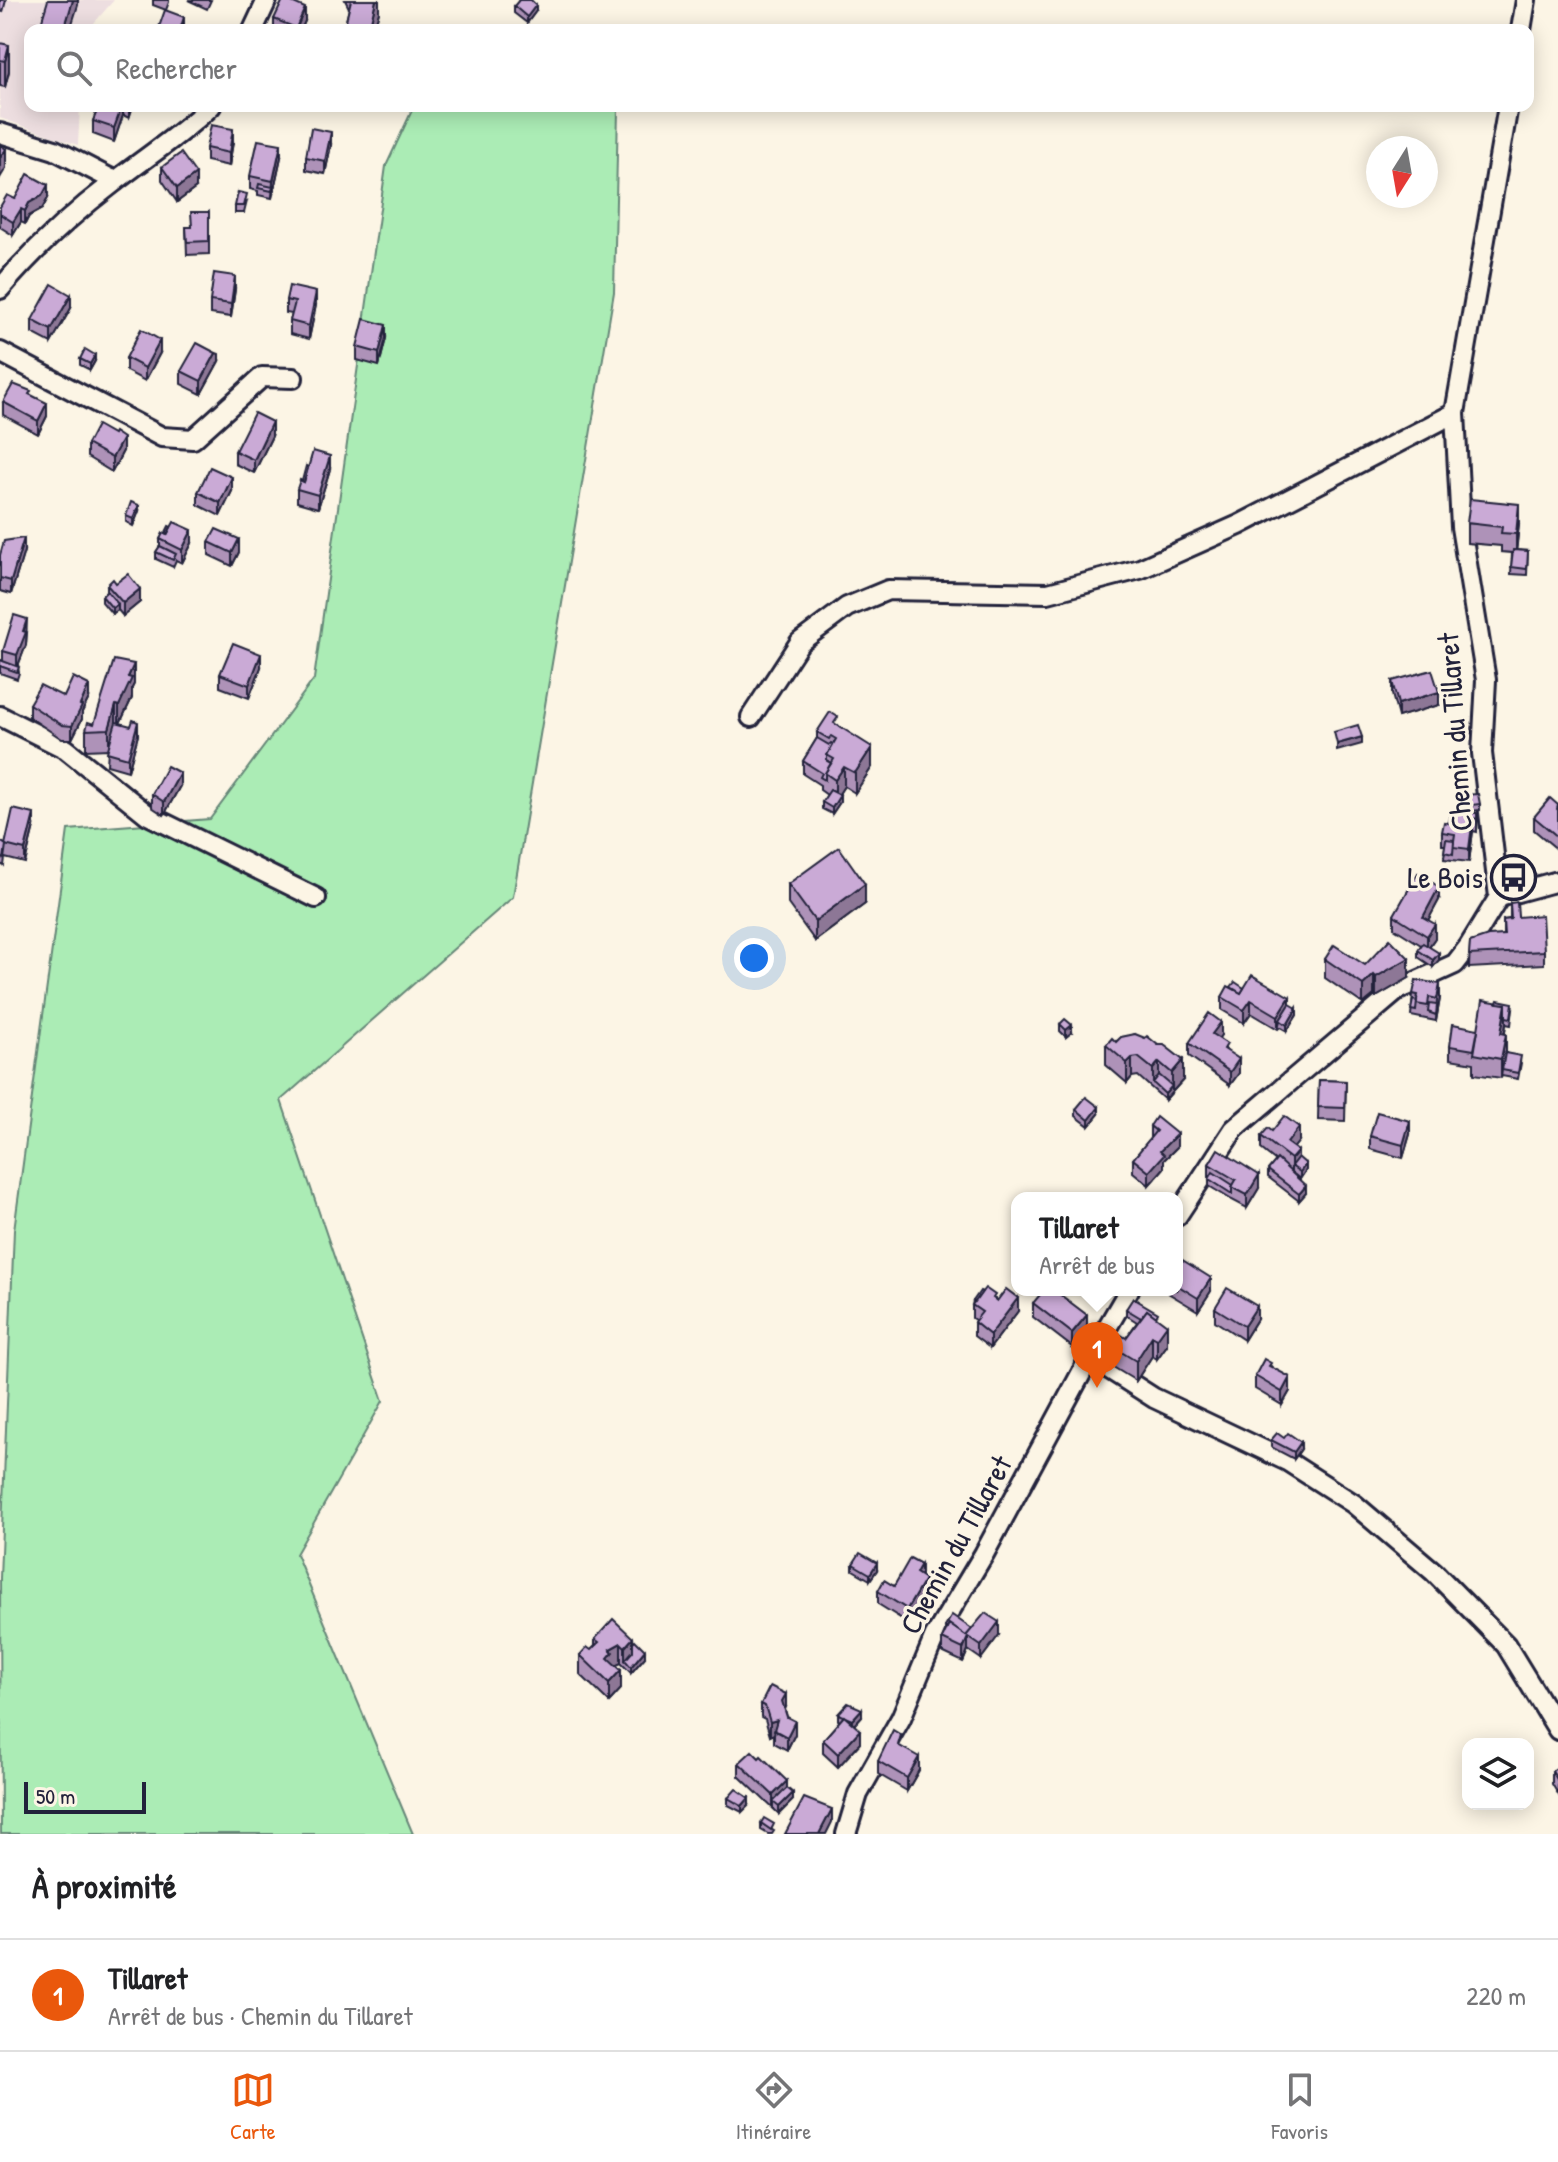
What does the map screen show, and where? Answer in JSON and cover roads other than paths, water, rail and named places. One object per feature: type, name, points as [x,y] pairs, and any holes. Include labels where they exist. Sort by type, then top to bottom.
[{"type":"street","points":[[256,24],[267,0]]},
{"type":"street","points":[[1522,24],[1526,0]]},
{"type":"street","points":[[0,289],[46,238],[205,112]]},
{"type":"street","name":"Chemin du Tillaret","points":[[1499,897],[1482,753],[1486,680],[1461,527],[1455,413],[1507,112]]},
{"type":"street","points":[[0,133],[55,150],[115,181]]},
{"type":"street","points":[[0,352],[162,437],[193,439],[262,377],[293,378]]},
{"type":"street","points":[[751,717],[800,642],[847,607],[888,590],[1048,593],[1140,569],[1239,525],[1455,413]]},
{"type":"street","points":[[0,716],[66,749],[148,815],[316,898]]},
{"type":"street","points":[[1183,1207],[1234,1129],[1398,990],[1455,964],[1499,897],[1558,881]]},
{"type":"street","name":"Chemin du Tillaret","points":[[846,1834],[858,1794],[901,1718],[935,1636],[984,1554],[1126,1296]]},
{"type":"street","points":[[1090,1357],[1154,1398],[1287,1461],[1354,1504],[1434,1572],[1506,1645],[1558,1730]]},
{"type":"place","name":"Le Bois","points":[[1514,878]]},
{"type":"place","name":"Tillaret","points":[[1097,1388]]}]
